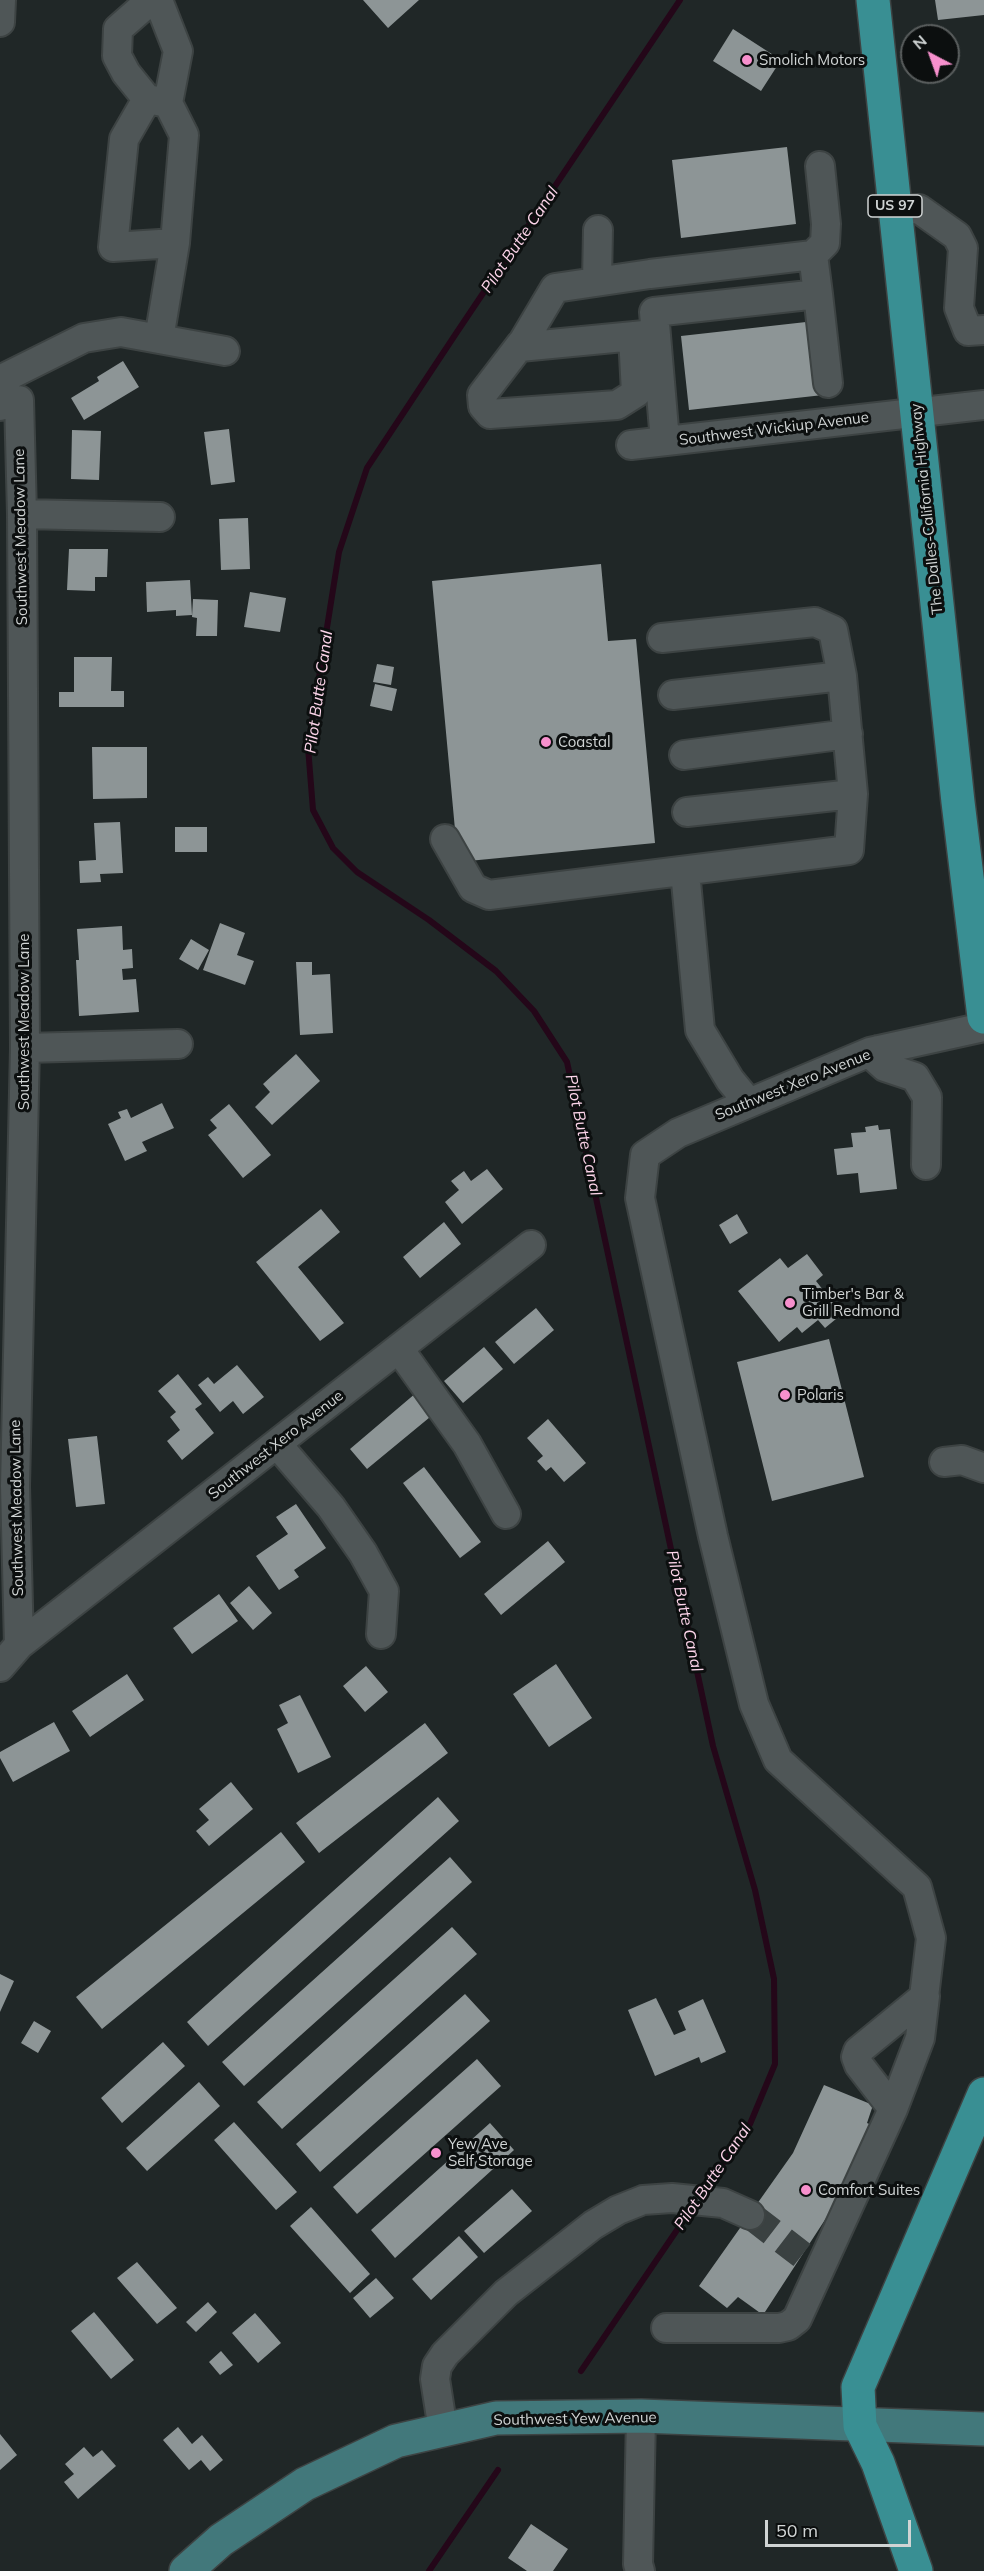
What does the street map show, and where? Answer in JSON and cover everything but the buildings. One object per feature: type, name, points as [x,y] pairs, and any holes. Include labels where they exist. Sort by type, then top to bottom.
[{"type":"highway","name":"The Dalles-California Highway","points":[[873,0],[958,802],[984,1017]]},
{"type":"highway","points":[[916,2571],[878,2463],[860,2426],[858,2387],[984,2094]]},
{"type":"main road","name":"Southwest Yew Avenue","points":[[186,2571],[221,2540],[305,2484],[396,2441],[495,2418],[641,2416],[984,2429]]},
{"type":"street","points":[[0,22],[1,0]]},
{"type":"street","points":[[151,0],[118,28],[117,56],[126,73],[157,101],[184,135],[175,243],[159,339]]},
{"type":"street","points":[[158,0],[178,51],[157,101],[124,139],[113,247],[175,243]]},
{"type":"street","points":[[650,274],[647,327],[636,393],[616,405],[490,414],[483,406],[482,395],[522,344],[555,288],[650,274],[813,255],[825,243],[820,166]]},
{"type":"street","points":[[895,210],[919,209],[973,248],[959,308],[968,331],[984,330]]},
{"type":"street","points":[[597,281],[598,230]]},
{"type":"street","points":[[813,255],[828,383]]},
{"type":"street","points":[[522,344],[520,347],[647,327],[818,294]]},
{"type":"street","points":[[647,327],[665,441]]},
{"type":"street","points":[[6,395],[84,338],[121,332],[225,351]]},
{"type":"street","name":"Southwest Meadow Lane","points":[[6,395],[22,514],[25,1048],[7,1486],[19,1645]]},
{"type":"street","name":"Southwest Wickiup Avenue","points":[[630,445],[984,405]]},
{"type":"street","points":[[22,514],[160,518]]},
{"type":"street","points":[[445,839],[473,888],[489,895],[849,850],[854,794],[842,676],[833,630],[815,622],[662,638]]},
{"type":"street","points":[[673,695],[842,676]]},
{"type":"street","points":[[684,755],[848,734]]},
{"type":"street","points":[[687,812],[854,794]]},
{"type":"street","points":[[685,871],[700,1030],[730,1080],[749,1102]]},
{"type":"street","name":"Southwest Xero Avenue","points":[[924,1997],[931,1938],[917,1887],[778,1760],[754,1704],[713,1536],[640,1198],[645,1155],[678,1133],[878,1050],[984,1027]]},
{"type":"street","points":[[25,1048],[178,1044]]},
{"type":"street","points":[[878,1050],[875,1058],[885,1067],[915,1077],[927,1097],[926,1165]]},
{"type":"street","name":"Southwest Xero Avenue","points":[[0,1667],[19,1645],[531,1245]]},
{"type":"street","points":[[399,1348],[467,1444],[506,1514]]},
{"type":"street","points":[[277,1444],[331,1507],[363,1553],[384,1591],[381,1635]]},
{"type":"street","points":[[944,1462],[962,1460],[984,1468]]},
{"type":"street","points":[[893,2109],[859,2065],[856,2057],[858,2051],[924,1997]]},
{"type":"street","points":[[666,2328],[788,2326],[797,2319],[811,2261],[893,2109],[920,2038],[924,1997]]},
{"type":"street","points":[[443,2430],[435,2379],[437,2366],[445,2354],[506,2293],[593,2225],[618,2210],[643,2200],[672,2198],[723,2203],[750,2215]]},
{"type":"street","points":[[640,2571],[638,2564],[641,2416]]},
{"type":"waterway","name":"Pilot Butte Canal","points":[[680,0],[367,468],[339,552],[308,747],[313,810],[333,848],[357,872],[429,920],[496,971],[534,1011],[567,1062],[713,1746],[755,1890],[774,1979],[775,2064],[750,2124],[703,2192]]},
{"type":"waterway","name":"Pilot Butte Canal","points":[[581,2371],[692,2208]]},
{"type":"waterway","name":"Pilot Butte Canal","points":[[429,2571],[498,2470]]},
{"type":"tunnel","points":[[750,2215],[802,2255]]},
{"type":"place","name":"Smolich Motors","points":[[747,60]]},
{"type":"place","name":"Coastal","points":[[546,742]]},
{"type":"place","name":"Timber's Bar & Grill Redmond","points":[[790,1303]]},
{"type":"place","name":"Polaris","points":[[785,1395]]},
{"type":"place","name":"Yew Ave Self Storage","points":[[436,2153]]},
{"type":"place","name":"Comfort Suites","points":[[806,2190]]}]
